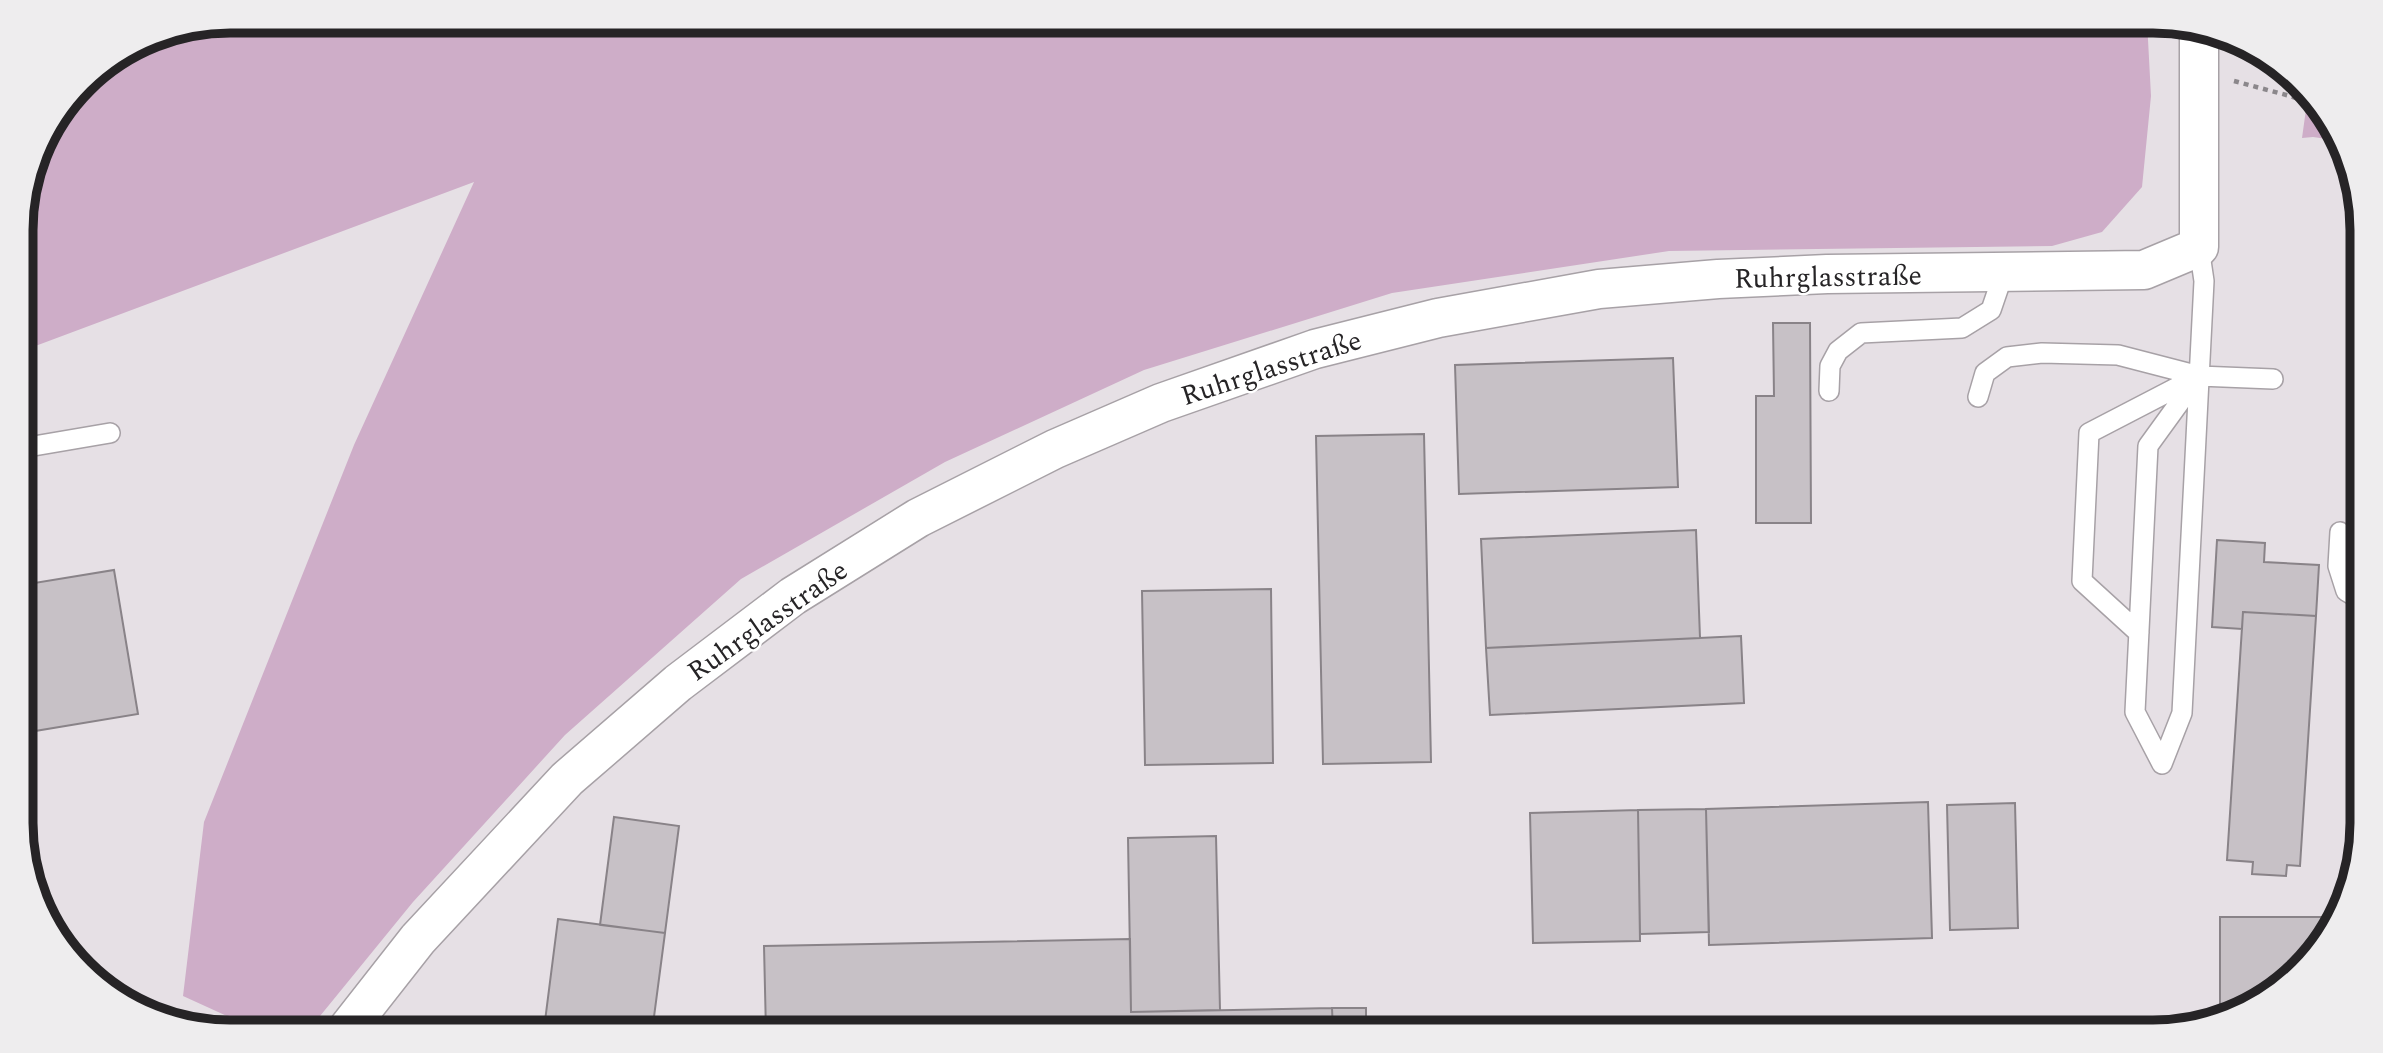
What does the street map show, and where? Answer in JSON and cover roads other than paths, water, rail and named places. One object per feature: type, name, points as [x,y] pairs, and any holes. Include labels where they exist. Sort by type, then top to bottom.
[{"type":"street","points":[[2199,39],[2199,247]]},
{"type":"street","name":"Ruhrglasstraße","points":[[354,1020],[418,939],[567,779],[678,683],[805,589],[918,518],[1055,449],[1161,403],[1302,354],[1438,318],[1598,289],[1718,278],[2144,270],[2199,247]]},
{"type":"lane","points":[[2199,247],[2204,281],[2182,713],[2162,764],[2135,712],[2148,446],[2199,376]]},
{"type":"lane","points":[[1829,391],[1830,366],[1838,351],[1861,333],[1962,328],[1991,310],[2004,272]]},
{"type":"lane","points":[[1978,397],[1984,373],[2007,357],[2042,353],[2119,355],[2199,376],[2273,379]]},
{"type":"lane","points":[[2139,634],[2082,581],[2089,433],[2199,376]]},
{"type":"lane","points":[[34,446],[110,433]]},
{"type":"lane","points":[[2340,532],[2338,566],[2346,591],[2350,593]]}]
